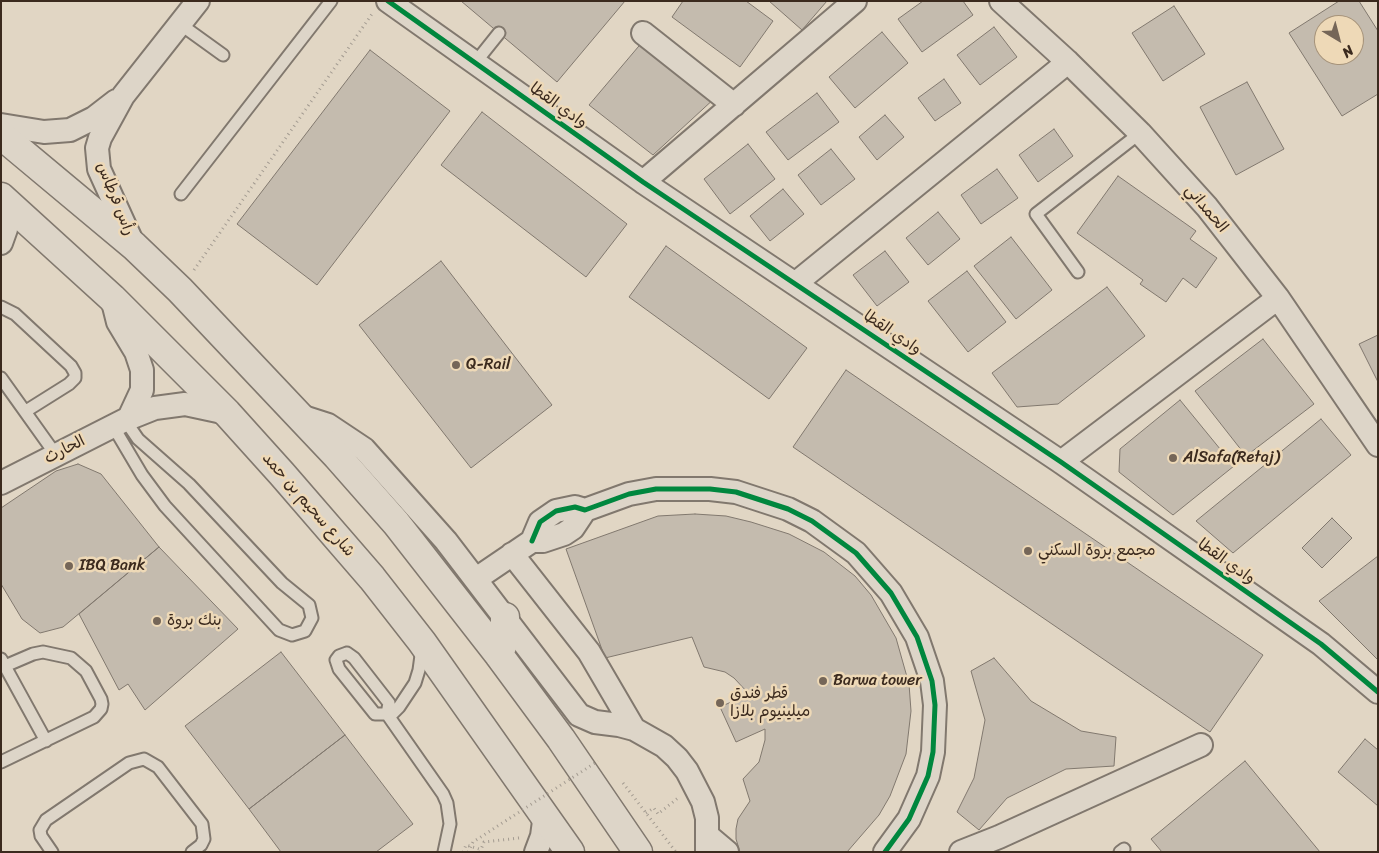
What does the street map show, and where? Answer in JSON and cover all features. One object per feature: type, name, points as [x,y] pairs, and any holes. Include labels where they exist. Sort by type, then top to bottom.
[{"type":"highway","points":[[1,135],[134,246],[180,290],[300,416],[396,523],[499,655],[561,739],[638,852]]},
{"type":"highway","name":"شارع سحيم بن حمد","points":[[4,199],[112,298],[227,413],[366,571],[422,642],[541,834],[570,852]]},
{"type":"highway","points":[[499,655],[505,636],[505,617]]},
{"type":"street","name":"رأس قرطاس","points":[[134,246],[99,169],[97,159],[100,138],[123,96],[198,1]]},
{"type":"street","points":[[643,182],[855,1]]},
{"type":"street","name":"الحمداني","points":[[1001,1],[1068,62],[1140,133],[1207,207],[1278,298],[1378,445]]},
{"type":"street","name":"وادي القطا","points":[[382,5],[475,63],[643,182],[1061,462],[1321,644],[1378,692]]},
{"type":"street","points":[[643,33],[734,104]]},
{"type":"street","points":[[796,283],[1068,62]]},
{"type":"street","name":"رأس قرطاس","points":[[1,125],[44,132],[70,130],[94,118],[123,96]]},
{"type":"street","points":[[1,243],[6,230],[4,199]]},
{"type":"street","points":[[112,298],[118,322],[136,352],[142,370],[142,390],[122,421]]},
{"type":"street","points":[[1061,462],[1278,298]]},
{"type":"street","name":"الحارث","points":[[1,483],[122,421],[155,408],[175,404],[196,406],[227,413]]},
{"type":"street","points":[[300,416],[328,424],[364,450],[422,514],[476,580],[579,715],[596,722],[634,729],[664,746],[687,771],[703,802],[708,844],[727,852]]},
{"type":"street","points":[[476,580],[532,541],[543,541],[564,534],[573,528],[585,510],[629,494],[656,489],[710,488],[736,492],[788,509],[812,521],[856,552],[891,593],[917,637],[932,681],[935,705],[933,752],[928,776],[909,819],[885,852]]},
{"type":"street","points":[[512,554],[589,652],[634,729]]},
{"type":"street","points":[[961,852],[999,837],[1201,746]]},
{"type":"lane","points":[[181,194],[331,1]]},
{"type":"lane","points":[[180,24],[223,55]]},
{"type":"lane","points":[[475,63],[499,33]]},
{"type":"lane","points":[[1078,272],[1036,214],[1140,133]]},
{"type":"lane","points":[[1,307],[15,314],[71,366],[75,373],[69,384],[26,411]]},
{"type":"lane","points":[[1,378],[56,455]]},
{"type":"lane","points":[[122,421],[138,439],[185,480],[282,583],[309,605],[312,618],[305,631],[292,636],[279,630],[165,506],[142,475],[122,421]]},
{"type":"lane","points":[[422,642],[422,656],[415,683],[400,707],[388,715],[379,715],[373,711],[339,669],[336,660],[339,656],[347,653],[354,658],[390,703],[388,715],[445,798],[450,824],[444,852]]},
{"type":"lane","points":[[1,762],[46,741],[94,717],[101,709],[101,699],[82,666],[64,655],[44,652],[3,663],[46,741]]},
{"type":"lane","points":[[52,852],[41,836],[40,830],[46,820],[129,763],[144,759],[158,767],[202,824],[204,840],[192,852]]},
{"type":"path","points":[[180,290],[382,5]]},
{"type":"path","points":[[468,852],[474,842],[598,761]]},
{"type":"path","points":[[646,813],[654,808],[658,814]]},
{"type":"path","points":[[657,827],[676,852]]},
{"type":"path","points":[[463,852],[466,845],[479,849],[479,852],[484,842],[541,834]]},
{"type":"building","points":[[461,1],[625,1],[557,82]]},
{"type":"building","points":[[683,1],[746,1],[773,21],[740,67],[672,17]]},
{"type":"building","points":[[769,1],[827,1],[802,30]]},
{"type":"building","points":[[923,1],[963,1],[973,15],[922,52],[898,19]]},
{"type":"building","points":[[1339,1],[1359,1],[1378,31],[1378,94],[1342,116],[1289,33],[1314,17],[1314,65],[1364,65],[1364,15],[1317,15]]},
{"type":"building","points":[[1174,6],[1205,54],[1163,81],[1132,33]]},
{"type":"building","points":[[994,27],[1017,57],[980,85],[957,55]]},
{"type":"building","points":[[882,32],[908,63],[855,108],[829,77]]},
{"type":"building","points":[[644,40],[716,97],[653,155],[589,105]]},
{"type":"building","points":[[370,50],[450,111],[317,285],[237,224]]},
{"type":"building","points":[[944,79],[961,103],[935,121],[918,98]]},
{"type":"building","points":[[1247,82],[1284,149],[1236,175],[1200,107]]},
{"type":"building","points":[[817,93],[839,122],[788,160],[766,132]]},
{"type":"building","points":[[482,112],[627,224],[586,277],[441,165]]},
{"type":"building","points":[[885,115],[904,137],[877,160],[859,137]]},
{"type":"building","points":[[1054,129],[1073,156],[1038,182],[1019,155]]},
{"type":"building","points":[[748,144],[775,179],[730,214],[704,179]]},
{"type":"building","points":[[831,149],[855,179],[821,205],[798,175]]},
{"type":"building","points":[[997,169],[1018,198],[981,224],[961,195]]},
{"type":"building","points":[[1118,176],[1196,231],[1190,239],[1217,258],[1196,288],[1183,278],[1166,302],[1140,284],[1143,280],[1077,233]]},
{"type":"building","points":[[783,189],[804,214],[770,241],[750,216]]},
{"type":"building","points":[[938,212],[960,239],[928,265],[906,238]]},
{"type":"building","points":[[1011,237],[1052,290],[1016,319],[974,266]]},
{"type":"building","points":[[666,246],[807,348],[769,399],[629,297]]},
{"type":"building","points":[[885,251],[909,282],[877,306],[853,275]]},
{"type":"building","name":"Q-Rail","points":[[441,261],[552,405],[471,468],[359,325]]},
{"type":"building","points":[[967,271],[1006,322],[968,352],[928,301]]},
{"type":"building","points":[[1107,287],[1145,336],[1058,404],[1017,407],[992,373]]},
{"type":"building","points":[[1378,335],[1378,382],[1359,344]]},
{"type":"building","points":[[1263,339],[1314,404],[1246,456],[1195,391]]},
{"type":"building","name":"مجمع بروة السكني","points":[[846,370],[1263,655],[1210,732],[793,447]]},
{"type":"building","name":"AlSafa(Retaj)","points":[[1180,400],[1234,466],[1173,515],[1119,472],[1120,449]]},
{"type":"building","points":[[1321,419],[1351,455],[1233,553],[1196,521]]},
{"type":"building","name":"IBQ Bank","points":[[78,464],[101,474],[159,547],[63,627],[40,633],[22,619],[1,584],[1,508],[56,471]]},
{"type":"building","name":"Barwa tower","points":[[695,514],[726,516],[751,522],[789,534],[824,552],[855,576],[871,595],[896,638],[909,684],[911,711],[906,754],[890,796],[879,815],[847,852],[740,852],[736,839],[736,829],[738,819],[750,801],[743,779],[759,762],[765,740],[765,729],[736,742],[720,707],[749,694],[734,678],[725,672],[704,667],[692,637],[605,658],[566,549],[658,516]]},
{"type":"building","points":[[1332,518],[1352,538],[1322,568],[1302,548]]},
{"type":"building","name":"بنك بروة","points":[[159,547],[238,629],[145,710],[128,684],[119,690],[79,614]]},
{"type":"building","points":[[1378,556],[1378,660],[1319,601]]},
{"type":"building","points":[[281,652],[345,735],[249,809],[185,726]]},
{"type":"building","points":[[994,658],[1031,701],[1081,731],[1116,737],[1114,766],[1066,769],[1007,798],[979,830],[957,812],[974,778],[985,720],[971,671]]},
{"type":"building","points":[[345,735],[413,824],[376,852],[281,852],[249,809]]},
{"type":"building","points":[[1365,739],[1378,750],[1378,806],[1338,772]]},
{"type":"building","points":[[1245,761],[1320,852],[1162,852],[1151,839]]},
{"type":"cycle path","points":[[388,1],[643,182],[1061,462],[1321,644],[1378,692]]},
{"type":"cycle path","points":[[532,541],[540,522],[556,511],[575,507],[585,510],[629,494],[656,489],[710,489],[736,492],[788,509],[812,521],[856,553],[891,593],[917,637],[932,681],[935,705],[933,752],[928,776],[909,819],[885,852]]},
{"type":"place","name":"Q-Rail","points":[[456,365]]},
{"type":"place","name":"AlSafa(Retaj)","points":[[1173,458]]},
{"type":"place","name":"مجمع بروة السكني","points":[[1028,551]]},
{"type":"place","name":"IBQ Bank","points":[[69,566]]},
{"type":"place","name":"بنك بروة","points":[[157,621]]},
{"type":"place","name":"Barwa tower","points":[[823,681]]},
{"type":"place","name":"قطر فندق ميلينيوم بلازا","points":[[720,703]]}]
